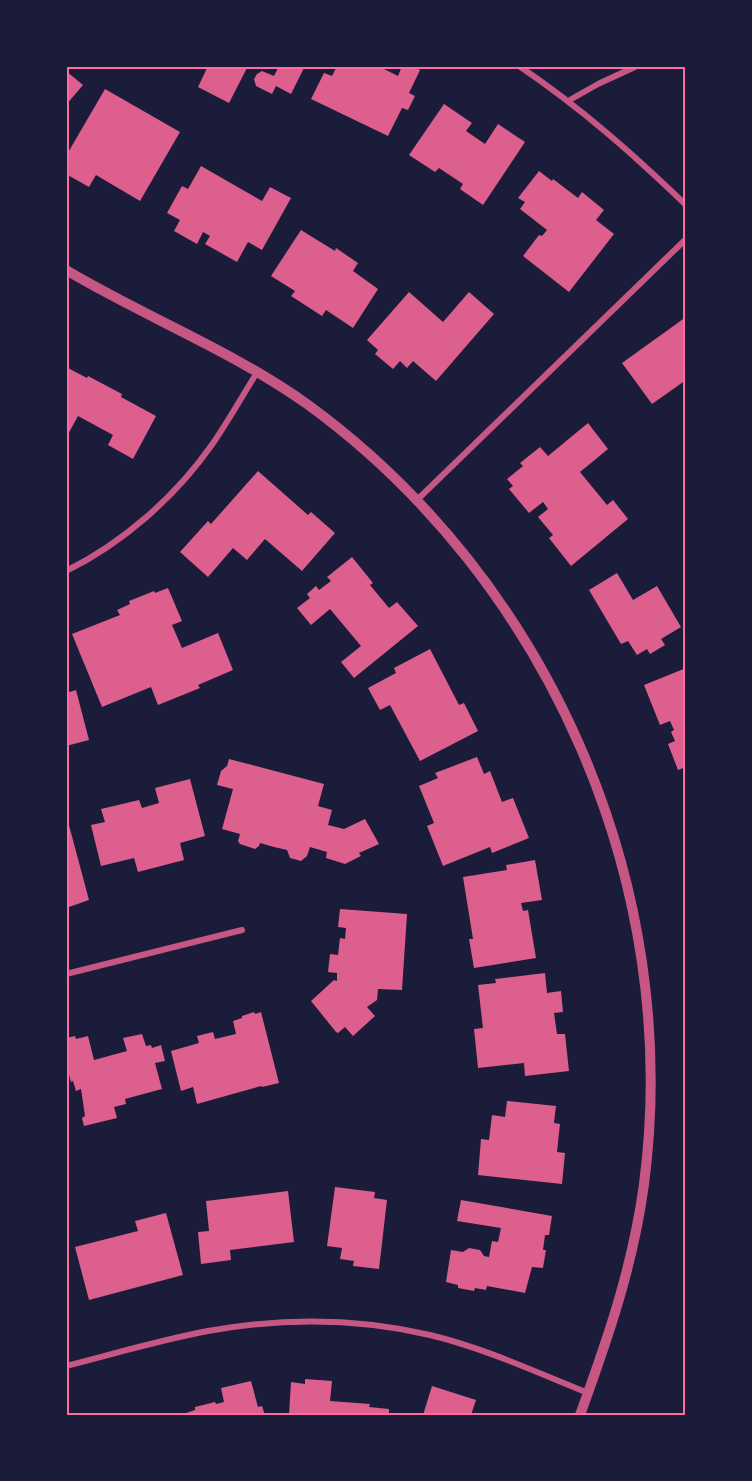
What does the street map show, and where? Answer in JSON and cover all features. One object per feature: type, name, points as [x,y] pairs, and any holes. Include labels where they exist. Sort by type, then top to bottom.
[{"type":"street","points":[[519,66],[568,101],[626,148],[686,204]]},
{"type":"street","points":[[568,101],[637,66]]},
{"type":"street","points":[[417,500],[686,239]]},
{"type":"street","points":[[66,270],[96,288],[220,350],[258,372],[307,405],[364,450],[417,500],[466,555],[501,602],[540,663],[573,727],[615,837],[633,907],[645,979],[649,1037],[650,1111],[644,1183],[631,1255],[613,1325],[580,1415]]},
{"type":"street","points":[[66,571],[112,543],[146,518],[180,484],[211,446],[258,372]]},
{"type":"street","points":[[66,974],[242,930]]},
{"type":"street","points":[[66,1366],[207,1331],[262,1323],[318,1322],[374,1326],[429,1335],[483,1351],[588,1393]]},
{"type":"building","points":[[208,66],[248,66],[229,103],[198,87]]},
{"type":"building","points":[[279,66],[305,66],[291,94],[276,86],[272,94],[256,86],[254,79],[257,74],[262,71],[274,76]]},
{"type":"building","points":[[337,66],[378,66],[398,76],[402,66],[412,66],[420,70],[409,93],[415,96],[408,110],[402,108],[388,136],[311,99],[324,73],[332,76]]},
{"type":"building","points":[[66,71],[83,85],[66,105]]},
{"type":"building","points":[[105,89],[180,132],[140,201],[96,175],[89,187],[66,174],[66,156]]},
{"type":"building","points":[[444,104],[472,123],[466,131],[485,144],[498,124],[525,142],[483,205],[460,189],[463,184],[439,168],[435,172],[409,155]]},
{"type":"building","points":[[201,166],[262,201],[270,187],[291,198],[262,250],[248,242],[237,262],[205,244],[210,236],[203,232],[197,244],[174,231],[180,220],[167,213],[182,186],[188,189]]},
{"type":"building","points":[[539,171],[578,198],[582,192],[604,210],[596,220],[614,234],[569,292],[523,256],[539,235],[542,236],[547,230],[520,209],[525,202],[518,198]]},
{"type":"building","points":[[301,230],[335,251],[336,248],[358,263],[353,271],[378,289],[353,328],[326,310],[322,316],[291,296],[295,291],[271,276]]},
{"type":"building","points":[[409,292],[443,322],[469,292],[494,314],[436,381],[413,361],[407,368],[400,361],[393,369],[375,354],[378,350],[367,340]]},
{"type":"building","points":[[686,317],[686,380],[652,404],[622,363]]},
{"type":"building","points":[[66,367],[122,394],[121,397],[156,416],[133,459],[108,445],[113,435],[78,416],[66,438]]},
{"type":"building","points":[[588,423],[608,449],[580,472],[607,505],[613,500],[628,519],[571,566],[549,538],[553,535],[538,517],[548,509],[543,502],[529,513],[509,489],[513,486],[507,479],[523,466],[520,463],[540,447],[548,456]]},
{"type":"building","points":[[258,471],[308,515],[311,512],[335,533],[302,571],[265,539],[247,560],[233,548],[208,577],[180,552],[208,521],[211,524]]},
{"type":"building","points":[[352,557],[373,583],[370,585],[389,608],[397,602],[418,626],[354,678],[341,662],[361,646],[330,609],[311,625],[297,608],[310,598],[307,594],[316,586],[319,590],[331,581],[327,577]]},
{"type":"building","points":[[617,573],[633,600],[657,586],[681,627],[661,639],[665,645],[650,654],[647,649],[637,655],[628,641],[621,644],[589,590]]},
{"type":"building","points":[[168,588],[182,621],[172,625],[182,648],[218,633],[233,670],[198,685],[200,688],[158,705],[151,687],[102,707],[72,634],[120,615],[117,610],[130,604],[129,601]]},
{"type":"building","points":[[430,649],[459,705],[464,703],[478,731],[420,761],[390,705],[380,710],[368,688],[396,673],[394,668]]},
{"type":"building","points":[[686,668],[686,767],[678,770],[668,744],[675,741],[671,732],[674,730],[670,721],[660,725],[644,685]]},
{"type":"building","points":[[76,690],[89,740],[66,746],[66,693]]},
{"type":"building","points":[[477,757],[484,774],[490,771],[502,802],[513,798],[529,838],[492,853],[490,847],[443,866],[427,826],[434,823],[419,786],[438,778],[435,773]]},
{"type":"building","points":[[229,759],[324,784],[318,806],[332,810],[328,825],[344,829],[365,819],[379,844],[359,853],[361,856],[345,864],[326,858],[327,852],[310,847],[307,856],[301,861],[290,858],[287,850],[260,843],[255,849],[240,844],[238,841],[240,834],[222,829],[233,789],[217,785],[221,771],[227,766]]},
{"type":"building","points":[[190,779],[205,836],[180,843],[184,860],[138,872],[134,858],[101,866],[91,825],[105,822],[101,809],[139,800],[142,808],[159,803],[155,788]]},
{"type":"building","points":[[66,814],[89,900],[66,908]]},
{"type":"building","points":[[535,860],[542,900],[521,903],[523,911],[528,910],[536,958],[474,968],[469,939],[473,939],[463,877],[507,870],[506,865]]},
{"type":"building","points":[[340,909],[407,914],[402,990],[378,989],[377,1000],[367,1007],[375,1016],[353,1036],[345,1027],[338,1033],[336,1032],[311,1001],[334,980],[337,981],[337,973],[328,972],[330,954],[338,955],[340,938],[345,939],[346,928],[338,927]]},
{"type":"building","points":[[545,973],[547,993],[561,991],[563,1012],[554,1013],[557,1034],[565,1034],[569,1071],[525,1076],[524,1063],[478,1068],[474,1029],[483,1028],[478,985],[496,983],[495,979]]},
{"type":"building","points":[[254,1012],[255,1014],[261,1012],[279,1083],[197,1104],[193,1087],[181,1091],[171,1051],[199,1043],[197,1036],[213,1032],[215,1039],[236,1034],[233,1021]]},
{"type":"building","points":[[142,1034],[146,1046],[151,1045],[152,1048],[161,1045],[165,1061],[155,1063],[162,1089],[125,1099],[126,1104],[114,1107],[117,1118],[84,1126],[82,1118],[85,1116],[81,1089],[76,1091],[66,1071],[66,1038],[75,1036],[76,1039],[88,1036],[94,1060],[127,1051],[123,1038]]},
{"type":"building","points":[[507,1101],[556,1106],[554,1123],[560,1124],[557,1152],[565,1153],[562,1184],[478,1175],[481,1139],[489,1140],[492,1115],[505,1117]]},
{"type":"building","points":[[335,1187],[375,1192],[374,1198],[387,1200],[379,1269],[353,1266],[354,1261],[340,1259],[342,1248],[327,1246]]},
{"type":"building","points":[[288,1191],[294,1242],[230,1250],[231,1260],[201,1264],[198,1232],[209,1231],[206,1201]]},
{"type":"building","points":[[461,1200],[552,1216],[549,1235],[545,1235],[543,1250],[546,1250],[543,1268],[532,1267],[525,1293],[487,1286],[486,1290],[475,1288],[474,1291],[458,1288],[458,1285],[446,1282],[451,1250],[463,1252],[469,1248],[480,1250],[484,1256],[489,1257],[492,1241],[498,1242],[501,1228],[457,1221]]},
{"type":"building","points":[[166,1213],[183,1275],[89,1300],[75,1247],[138,1231],[135,1221]]},
{"type":"building","points":[[305,1379],[332,1381],[330,1401],[370,1404],[369,1407],[389,1409],[389,1415],[289,1415],[291,1382],[305,1384]]},
{"type":"building","points":[[251,1381],[258,1407],[262,1406],[265,1415],[180,1415],[195,1410],[195,1407],[224,1402],[221,1388]]},
{"type":"building","points":[[432,1386],[476,1400],[471,1415],[423,1415]]}]
